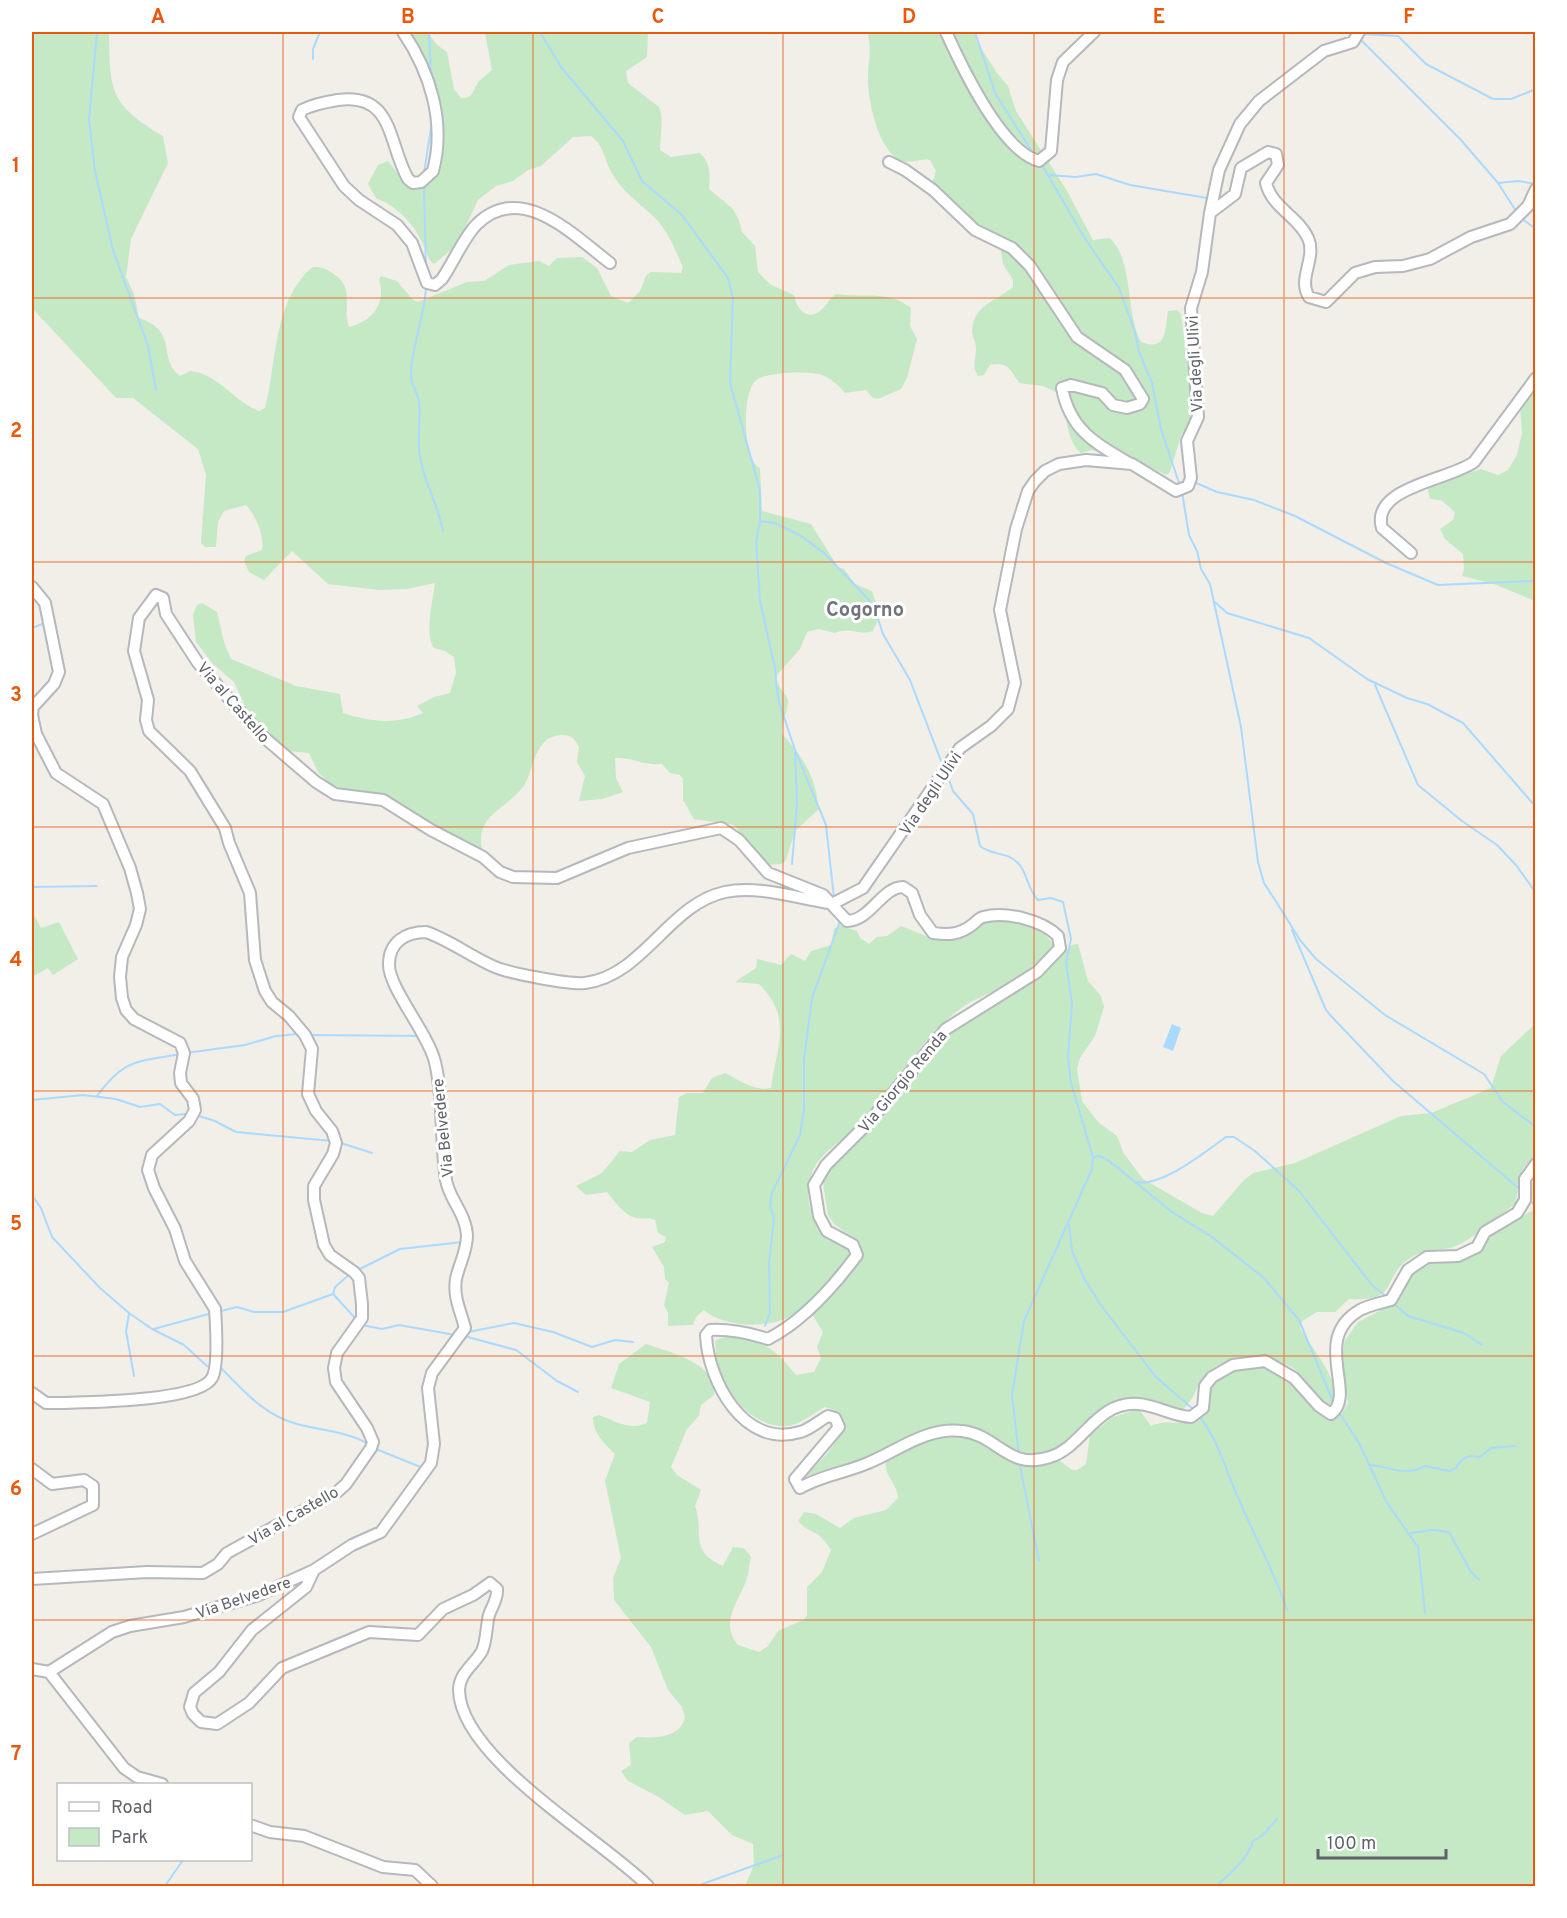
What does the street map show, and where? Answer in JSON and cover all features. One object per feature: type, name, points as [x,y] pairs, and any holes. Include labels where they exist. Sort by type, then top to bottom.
[{"type":"street","points":[[403,32],[426,72],[437,123],[433,171],[421,182],[413,183],[408,178],[383,115],[365,101],[354,99],[316,104],[302,110],[299,117],[344,186],[359,200],[397,225],[412,243],[428,283],[435,285],[442,279],[475,226],[492,213],[512,206],[536,211],[610,263]]},
{"type":"street","points":[[946,32],[966,76],[991,116],[1019,150],[1032,159],[1039,160],[1044,159],[1051,152],[1057,81],[1063,62],[1094,32]]},
{"type":"street","name":"Via degli Ulivi","points":[[832,904],[863,888],[960,748],[991,726],[1008,709],[1016,683],[1000,610],[1016,529],[1028,491],[1045,471],[1059,464],[1086,460],[1132,464],[1171,490],[1184,489],[1190,482],[1186,441],[1198,417],[1191,308],[1203,272],[1210,213],[1219,170],[1240,124],[1259,101],[1324,51],[1353,42],[1359,32]]},
{"type":"street","points":[[1210,213],[1235,194],[1241,168],[1268,152],[1276,154],[1278,165],[1266,183],[1269,195],[1298,223],[1309,239],[1312,252],[1304,287],[1309,297],[1326,302],[1355,273],[1375,267],[1402,266],[1430,259],[1471,237],[1510,224],[1528,206],[1536,189]]},
{"type":"street","points":[[889,162],[905,170],[933,190],[975,230],[1012,248],[1030,266],[1077,337],[1125,370],[1143,399],[1140,404],[1127,408],[1113,405],[1102,393],[1071,384],[1062,388],[1071,418],[1093,442],[1132,464]]},
{"type":"street","points":[[1411,553],[1382,528],[1383,511],[1400,492],[1462,471],[1474,462],[1536,378]]},
{"type":"street","points":[[32,587],[45,603],[59,672],[54,684],[37,700],[32,714],[42,748],[56,773],[103,804],[130,868],[140,909],[135,930],[122,957],[120,977],[126,1010],[152,1030],[180,1043],[184,1053],[180,1073],[181,1083],[193,1098],[195,1110],[189,1121],[152,1155],[148,1170],[154,1188],[175,1229],[185,1261],[215,1309],[214,1368],[212,1379],[202,1387],[158,1399],[59,1403],[46,1402],[32,1393]]},
{"type":"street","name":"Via al Castello","points":[[32,1579],[147,1572],[203,1573],[218,1564],[227,1552],[337,1492],[346,1484],[373,1442],[367,1428],[336,1382],[334,1368],[337,1353],[362,1318],[362,1304],[358,1278],[354,1272],[330,1255],[324,1245],[314,1200],[314,1186],[333,1154],[336,1143],[332,1131],[316,1111],[308,1094],[312,1049],[305,1035],[289,1016],[272,1002],[265,991],[255,960],[250,893],[225,828],[190,771],[149,731],[148,700],[135,651],[139,618],[156,595],[163,598],[166,614],[198,663],[231,704],[259,733],[315,782],[335,794],[383,800],[431,830],[483,857],[500,872],[513,877],[556,878],[628,848],[721,828],[739,840],[768,873],[823,895],[832,904]]},
{"type":"street","name":"Via Giorgio Renda","points":[[832,904],[841,917],[850,921],[876,906],[896,887],[903,886],[912,893],[920,915],[933,933],[953,935],[971,926],[981,917],[1007,915],[1053,931],[1058,936],[1059,948],[1036,972],[945,1029],[870,1121],[826,1165],[814,1185],[819,1216],[827,1232],[853,1245],[857,1255],[814,1303],[781,1332],[768,1339],[745,1332],[721,1330],[710,1330],[706,1335],[707,1347],[719,1388],[733,1409],[752,1425],[779,1435],[801,1432],[828,1416],[835,1418],[839,1427],[795,1479],[800,1488],[819,1477],[846,1472],[870,1462],[923,1436],[962,1431],[986,1439],[1015,1459],[1050,1457],[1062,1451],[1093,1422],[1123,1405],[1139,1404],[1176,1416],[1191,1417],[1203,1407],[1205,1386],[1212,1377],[1233,1365],[1265,1361],[1294,1378],[1319,1406],[1331,1414],[1338,1409],[1342,1399],[1336,1366],[1335,1341],[1346,1323],[1359,1311],[1390,1300],[1408,1270],[1427,1257],[1458,1256],[1477,1247],[1485,1232],[1517,1213],[1525,1200],[1525,1179],[1536,1164]]},
{"type":"street","name":"Via Belvedere","points":[[49,1671],[112,1632],[130,1626],[184,1617],[259,1595],[314,1570],[352,1545],[381,1532],[431,1463],[434,1443],[428,1388],[432,1373],[465,1328],[456,1301],[456,1280],[466,1251],[467,1233],[459,1206],[446,1182],[444,1132],[435,1063],[428,1042],[391,976],[390,954],[396,944],[414,932],[426,932],[497,969],[584,983],[604,977],[626,964],[694,904],[711,895],[727,891],[757,891],[832,904]]},
{"type":"street","points":[[32,1469],[52,1484],[84,1480],[93,1486],[93,1505],[32,1534]]},
{"type":"street","points":[[314,1570],[306,1587],[252,1630],[219,1672],[194,1693],[190,1707],[195,1717],[205,1723],[217,1724],[249,1703],[282,1668],[369,1632],[418,1635],[443,1609],[473,1595],[490,1583],[497,1589],[498,1594],[489,1616],[482,1650],[464,1674],[459,1687],[461,1709],[470,1728],[514,1778],[606,1850],[648,1887]]},
{"type":"street","points":[[32,1669],[49,1671],[124,1768],[137,1777],[156,1783]]},
{"type":"street","points":[[252,1827],[270,1832],[304,1836],[383,1867],[415,1870],[432,1887]]},
{"type":"green space","points":[[32,32],[109,32],[110,69],[116,94],[122,105],[132,115],[163,136],[168,163],[131,239],[126,277],[134,294],[139,318],[151,323],[159,330],[173,369],[180,376],[190,371],[200,373],[259,411],[265,408],[283,314],[300,280],[313,267],[330,271],[345,286],[349,327],[364,321],[375,311],[381,297],[379,280],[381,276],[397,281],[413,300],[418,302],[467,282],[484,281],[509,265],[539,261],[549,266],[557,258],[582,257],[597,268],[611,296],[628,303],[640,291],[646,276],[651,272],[681,273],[683,267],[662,226],[617,181],[602,149],[591,136],[573,137],[541,166],[528,170],[513,181],[496,186],[478,200],[457,245],[434,264],[411,224],[399,212],[376,198],[368,184],[378,165],[388,161],[404,181],[419,189],[437,175],[442,159],[441,116],[430,69],[406,32],[427,32],[437,45],[447,52],[454,89],[461,98],[465,98],[471,95],[479,81],[492,70],[485,33],[482,32],[648,32],[647,57],[626,71],[628,83],[659,107],[662,122],[660,150],[671,157],[700,153],[704,157],[709,170],[709,189],[733,209],[742,232],[755,246],[758,272],[771,285],[794,295],[802,312],[810,315],[820,311],[836,294],[885,297],[903,302],[911,308],[910,326],[917,339],[907,378],[901,389],[878,399],[873,398],[866,390],[845,393],[837,384],[823,375],[786,373],[767,376],[755,381],[748,399],[747,440],[754,462],[760,468],[762,511],[811,524],[838,567],[844,569],[855,584],[872,591],[880,615],[873,631],[846,630],[835,633],[819,629],[807,632],[800,649],[776,676],[788,701],[782,734],[808,769],[815,788],[818,810],[795,831],[786,860],[782,864],[766,865],[734,825],[694,819],[683,800],[683,779],[680,775],[670,773],[662,764],[615,758],[616,778],[623,792],[602,799],[579,801],[585,776],[577,762],[579,747],[570,736],[552,737],[545,741],[535,756],[523,787],[486,822],[481,841],[483,853],[424,822],[405,807],[381,793],[341,788],[330,784],[318,772],[309,753],[288,751],[275,741],[246,708],[234,682],[213,664],[196,642],[193,615],[197,605],[202,603],[217,612],[224,642],[231,659],[296,686],[340,694],[343,713],[373,720],[393,721],[423,713],[417,706],[434,697],[450,693],[456,673],[454,657],[434,648],[431,642],[430,617],[435,583],[407,589],[379,590],[328,584],[292,551],[264,580],[249,572],[244,561],[246,556],[262,550],[263,544],[253,514],[246,505],[224,511],[218,522],[216,547],[205,547],[201,543],[206,475],[198,449],[133,398],[116,398],[32,308]]},
{"type":"green space","points":[[867,32],[976,32],[976,40],[1008,86],[1016,111],[1067,191],[1093,240],[1110,238],[1118,248],[1126,273],[1136,330],[1141,342],[1156,344],[1160,342],[1165,332],[1168,311],[1177,310],[1181,314],[1193,406],[1191,421],[1181,435],[1170,472],[1166,475],[1128,457],[1092,450],[1081,453],[1072,442],[1060,394],[1043,386],[1019,383],[1011,371],[1001,364],[990,365],[984,375],[978,376],[974,366],[976,349],[972,330],[974,321],[977,314],[987,304],[1013,287],[1013,280],[1003,264],[999,239],[980,228],[932,184],[936,171],[930,160],[902,161],[894,156],[881,138],[870,103],[868,82],[870,45]]},
{"type":"green space","points":[[1535,380],[1535,601],[1494,584],[1462,576],[1463,554],[1445,539],[1440,529],[1453,520],[1455,512],[1441,500],[1430,499],[1427,486],[1481,469],[1498,475],[1508,470],[1517,455],[1522,433],[1520,406]]},
{"type":"green space","points":[[34,915],[41,928],[59,922],[78,959],[53,975],[48,968],[32,977],[32,916]]},
{"type":"green space","points":[[1011,918],[1042,932],[1054,947],[1014,979],[967,1004],[951,1016],[923,1045],[860,1124],[825,1154],[814,1168],[809,1189],[811,1211],[822,1228],[849,1250],[848,1262],[802,1308],[780,1321],[757,1325],[733,1323],[712,1316],[704,1310],[696,1317],[693,1325],[668,1326],[668,1313],[664,1305],[669,1283],[665,1279],[664,1267],[652,1247],[665,1242],[666,1237],[658,1233],[655,1220],[636,1218],[627,1214],[607,1192],[586,1195],[576,1186],[602,1173],[620,1151],[632,1152],[650,1140],[675,1135],[679,1097],[687,1093],[703,1093],[712,1078],[725,1073],[753,1087],[771,1088],[780,1033],[776,1009],[770,996],[759,984],[735,982],[756,968],[757,959],[781,965],[791,954],[805,961],[811,951],[831,945],[834,929],[839,925],[857,931],[860,938],[869,944],[877,937],[887,936],[901,926],[931,938],[948,939],[984,920]]},
{"type":"green space","points":[[1078,944],[1088,981],[1101,996],[1104,1007],[1095,1036],[1080,1058],[1077,1069],[1082,1101],[1098,1122],[1117,1136],[1124,1154],[1143,1179],[1202,1213],[1213,1216],[1243,1181],[1253,1173],[1295,1163],[1401,1116],[1431,1113],[1491,1088],[1501,1056],[1535,1024],[1535,1158],[1522,1171],[1516,1203],[1460,1244],[1412,1257],[1402,1265],[1388,1287],[1377,1297],[1349,1299],[1335,1312],[1317,1312],[1302,1321],[1300,1328],[1324,1365],[1333,1385],[1334,1405],[1323,1404],[1301,1375],[1284,1363],[1248,1358],[1223,1363],[1213,1368],[1205,1375],[1190,1402],[1182,1410],[1143,1398],[1128,1400],[1096,1414],[1062,1444],[1045,1452],[1023,1452],[972,1427],[948,1425],[926,1430],[866,1457],[805,1477],[833,1446],[837,1438],[840,1429],[835,1410],[825,1407],[787,1426],[776,1426],[764,1422],[744,1409],[729,1390],[717,1362],[715,1341],[728,1337],[760,1343],[773,1351],[796,1375],[814,1372],[821,1358],[817,1347],[823,1332],[812,1314],[861,1261],[857,1241],[834,1224],[828,1215],[823,1183],[830,1169],[873,1122],[947,1032],[1043,971],[1072,945]]},
{"type":"green space","points":[[1535,1177],[1535,1206],[1529,1190]]},
{"type":"green space","points":[[1535,1206],[1535,1886],[745,1886],[754,1865],[753,1844],[732,1835],[708,1811],[685,1815],[657,1796],[628,1781],[621,1771],[631,1765],[629,1743],[637,1737],[666,1736],[678,1730],[685,1717],[682,1707],[668,1690],[651,1647],[614,1600],[613,1578],[621,1558],[605,1481],[615,1454],[600,1437],[593,1423],[593,1417],[599,1415],[629,1426],[647,1423],[650,1402],[611,1388],[619,1364],[646,1344],[690,1360],[708,1375],[713,1384],[714,1395],[701,1405],[699,1416],[687,1429],[671,1467],[677,1475],[701,1490],[695,1506],[698,1515],[699,1539],[705,1553],[723,1566],[733,1547],[744,1548],[751,1557],[746,1581],[732,1612],[730,1628],[738,1645],[759,1652],[768,1646],[778,1631],[807,1616],[807,1587],[822,1572],[831,1550],[819,1535],[798,1521],[804,1512],[816,1514],[840,1528],[854,1518],[886,1510],[898,1498],[896,1488],[887,1471],[886,1461],[923,1441],[954,1437],[973,1439],[1030,1464],[1059,1460],[1072,1470],[1077,1470],[1086,1464],[1090,1435],[1113,1417],[1139,1409],[1151,1426],[1162,1423],[1191,1422],[1204,1414],[1212,1385],[1226,1374],[1243,1367],[1270,1370],[1283,1377],[1333,1419],[1342,1413],[1348,1403],[1342,1360],[1344,1342],[1358,1322],[1387,1307],[1415,1270],[1430,1261],[1479,1248],[1494,1230],[1532,1211]]},
{"type":"water","points":[[1172,1024],[1181,1028],[1173,1051],[1163,1047]]},
{"type":"waterway","points":[[97,32],[89,120],[95,171],[113,250],[148,346],[156,390]]},
{"type":"waterway","points":[[313,59],[313,49],[320,32]]},
{"type":"waterway","points":[[429,32],[431,78]]},
{"type":"waterway","points":[[540,32],[561,67],[623,141],[642,181],[682,215],[728,278],[733,298],[730,383],[760,490],[760,521],[756,542],[760,601],[775,668],[778,699],[795,750],[826,825],[834,898]]},
{"type":"waterway","points":[[975,32],[995,93],[1033,153]]},
{"type":"waterway","points":[[1363,34],[1398,36],[1426,64],[1493,99],[1511,99],[1536,89]]},
{"type":"waterway","points":[[1359,38],[1461,140],[1498,183],[1516,211]]},
{"type":"waterway","points":[[424,173],[432,122]]},
{"type":"waterway","points":[[1042,165],[1084,237],[1119,288],[1135,332],[1139,352],[1152,383],[1161,429],[1180,486]]},
{"type":"waterway","points":[[1048,175],[1076,177],[1096,174],[1130,185],[1207,198]]},
{"type":"waterway","points":[[1498,183],[1518,181],[1536,184]]},
{"type":"waterway","points":[[424,185],[426,269]]},
{"type":"waterway","points":[[1521,218],[1536,229]]},
{"type":"waterway","points":[[426,287],[413,353],[411,376],[419,402],[421,462],[443,531]]},
{"type":"waterway","points":[[1194,482],[1217,492],[1254,500],[1295,516],[1386,563],[1438,585],[1534,581]]},
{"type":"waterway","points":[[1182,492],[1189,535],[1197,551],[1201,569],[1210,584],[1241,727],[1258,862],[1264,883],[1300,940],[1316,959],[1385,1015],[1484,1074],[1503,1102],[1536,1127]]},
{"type":"waterway","points":[[760,521],[775,523],[801,536],[823,552],[873,604],[883,634],[910,680],[943,766]]},
{"type":"waterway","points":[[1215,602],[1227,613],[1309,638],[1367,679],[1407,698],[1427,704],[1463,723],[1536,807]]},
{"type":"waterway","points":[[32,628],[45,623]]},
{"type":"waterway","points":[[1375,685],[1418,785],[1462,821],[1497,845],[1516,865],[1536,893]]},
{"type":"waterway","points":[[792,864],[797,803],[795,753]]},
{"type":"waterway","points":[[947,774],[953,791],[973,814],[980,846],[1014,859],[1024,871],[1031,890],[1038,900],[1051,898],[1063,902],[1071,939],[1066,962],[1072,1004],[1068,1057],[1071,1083],[1093,1157],[1092,1169],[1024,1321],[1012,1395],[1019,1455]]},
{"type":"waterway","points":[[32,887],[97,886]]},
{"type":"waterway","points":[[765,1326],[770,1313],[769,1263],[774,1218],[770,1206],[772,1193],[800,1135],[804,1109],[804,1060],[812,998],[840,921]]},
{"type":"waterway","points":[[1292,930],[1326,1010],[1332,1017],[1393,1081],[1522,1191]]},
{"type":"waterway","points":[[186,1053],[245,1045],[276,1036],[298,1034]]},
{"type":"waterway","points":[[310,1035],[421,1036]]},
{"type":"waterway","points":[[97,1096],[124,1068],[142,1061],[181,1054]]},
{"type":"waterway","points":[[32,1100],[83,1095],[116,1099],[140,1107],[160,1104],[175,1115],[187,1114]]},
{"type":"waterway","points":[[196,1115],[215,1121],[236,1132],[332,1141]]},
{"type":"waterway","points":[[1136,1182],[1146,1182],[1170,1174],[1226,1137],[1234,1137],[1255,1151],[1299,1191],[1372,1285],[1388,1298]]},
{"type":"waterway","points":[[338,1142],[372,1153]]},
{"type":"waterway","points":[[1094,1157],[1099,1156],[1108,1160],[1172,1212],[1212,1237],[1264,1278],[1299,1320],[1334,1404]]},
{"type":"waterway","points":[[32,1195],[41,1208],[52,1237],[100,1288],[129,1313],[152,1329],[184,1345],[207,1366],[212,1367]]},
{"type":"waterway","points":[[1530,1200],[1536,1207]]},
{"type":"waterway","points":[[1069,1225],[1072,1251],[1085,1280],[1100,1304],[1155,1376],[1194,1410]]},
{"type":"waterway","points":[[358,1270],[400,1249],[463,1242]]},
{"type":"waterway","points":[[217,1312],[237,1307],[254,1312],[283,1312],[333,1294],[335,1287],[350,1274]]},
{"type":"waterway","points":[[333,1294],[356,1319]]},
{"type":"waterway","points":[[1392,1302],[1408,1316],[1464,1333],[1482,1345]]},
{"type":"waterway","points":[[154,1329],[212,1313]]},
{"type":"waterway","points":[[129,1314],[126,1331],[134,1376]]},
{"type":"waterway","points":[[468,1332],[514,1323],[553,1332],[592,1347],[615,1340],[633,1342]]},
{"type":"waterway","points":[[362,1325],[382,1329],[399,1325],[455,1335]]},
{"type":"waterway","points":[[464,1336],[516,1350],[557,1381],[578,1392]]},
{"type":"waterway","points":[[218,1368],[222,1369],[256,1402],[275,1415],[297,1424],[352,1437],[368,1444]]},
{"type":"waterway","points":[[1338,1411],[1359,1443],[1387,1503],[1418,1547],[1425,1613]]},
{"type":"waterway","points":[[1199,1416],[1216,1444],[1287,1610]]},
{"type":"waterway","points":[[1371,1465],[1404,1471],[1425,1466],[1449,1471],[1456,1468],[1465,1458],[1480,1457],[1491,1448],[1515,1446]]},
{"type":"waterway","points":[[376,1449],[423,1468]]},
{"type":"waterway","points":[[1019,1461],[1039,1561]]},
{"type":"waterway","points":[[1411,1533],[1432,1530],[1449,1532],[1471,1572],[1479,1580]]},
{"type":"waterway","points":[[1217,1886],[1243,1860],[1253,1841],[1263,1835],[1277,1819]]},
{"type":"waterway","points":[[697,1886],[783,1855]]},
{"type":"waterway","points":[[165,1886],[182,1861]]},
{"type":"district","name":"Cogorno","points":[[865,609]]}]
